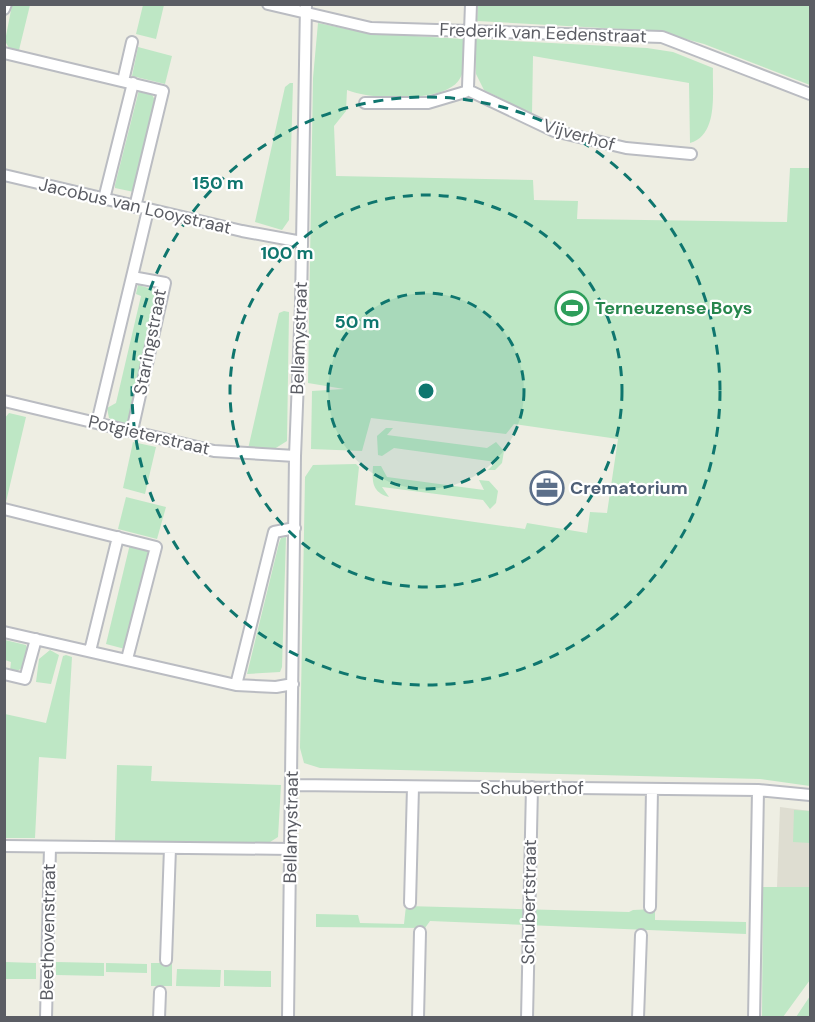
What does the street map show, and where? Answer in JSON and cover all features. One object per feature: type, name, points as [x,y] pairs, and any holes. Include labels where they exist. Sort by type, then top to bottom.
[{"type":"street","name":"Frederik van Eedenstraat","points":[[268,4],[306,9],[371,28],[662,37],[810,94]]},
{"type":"street","points":[[365,103],[428,103],[469,90],[471,4]]},
{"type":"street","name":"Bellamystraat","points":[[288,1017],[295,456],[306,9]]},
{"type":"street","points":[[104,200],[128,82],[132,42]]},
{"type":"street","points":[[4,53],[163,91],[135,207]]},
{"type":"street","name":"Vijverhof","points":[[469,90],[554,131],[626,148],[691,154]]},
{"type":"street","name":"Jacobus van Looystraat","points":[[4,175],[148,210],[302,242]]},
{"type":"street","name":"Staringstraat","points":[[97,423],[148,210]]},
{"type":"street","name":"Staringstraat","points":[[132,277],[165,283],[132,431]]},
{"type":"street","name":"Potgieterstraat","points":[[4,401],[214,451],[295,456]]},
{"type":"street","points":[[4,509],[156,547],[127,659]]},
{"type":"street","points":[[236,685],[274,532],[295,528]]},
{"type":"street","points":[[90,651],[118,537]]},
{"type":"street","points":[[4,632],[236,685],[276,687],[292,684]]},
{"type":"street","points":[[4,674],[25,679],[36,639]]},
{"type":"street","name":"Schuberthof","points":[[291,785],[758,790],[810,795]]},
{"type":"street","points":[[410,903],[413,787]]},
{"type":"street","name":"Schubertstraat","points":[[527,1017],[532,788]]},
{"type":"street","points":[[650,907],[652,789]]},
{"type":"street","points":[[754,1017],[758,790]]},
{"type":"street","points":[[4,846],[291,849]]},
{"type":"street","name":"Beethovenstraat","points":[[46,1017],[50,847]]},
{"type":"street","points":[[166,960],[170,848]]},
{"type":"street","points":[[418,1017],[420,932]]},
{"type":"street","points":[[638,1017],[641,935]]},
{"type":"street","points":[[159,1017],[160,992]]},
{"type":"shaded area","points":[[780,807],[810,811],[810,887],[777,887]]},
{"type":"green space","points":[[12,5],[30,5],[19,50],[9,48],[5,41]]},
{"type":"green space","points":[[143,5],[164,5],[156,39],[136,34]]},
{"type":"green space","points":[[478,5],[810,5],[810,85],[704,44],[656,31],[477,21]]},
{"type":"green space","points":[[318,23],[366,33],[463,39],[464,60],[461,76],[451,87],[438,93],[389,97],[372,96],[347,90],[346,111],[334,126],[336,176],[533,180],[534,200],[578,201],[577,219],[787,222],[790,168],[810,168],[810,786],[760,779],[320,768],[304,763],[300,748],[305,477],[313,465],[356,464],[359,467],[355,505],[525,529],[527,523],[587,533],[590,512],[607,513],[618,439],[514,424],[506,434],[371,418],[362,451],[311,449],[312,391],[344,389],[308,383],[313,78]]},
{"type":"green space","points":[[475,39],[647,48],[673,52],[713,68],[710,122],[706,131],[690,143],[689,83],[533,56],[532,114],[484,90],[476,74]]},
{"type":"green space","points":[[138,47],[172,56],[165,84],[132,76]]},
{"type":"green space","points":[[293,83],[289,220],[282,230],[255,222],[285,87]]},
{"type":"green space","points":[[139,90],[151,93],[155,100],[134,192],[115,188],[115,185]]},
{"type":"green space","points":[[138,285],[152,289],[156,297],[127,425],[109,418],[107,408],[116,403],[141,296],[136,294]]},
{"type":"green space","points":[[289,312],[287,441],[271,451],[248,449],[279,313]]},
{"type":"green space","points":[[9,413],[26,417],[6,502],[4,419]]},
{"type":"green space","points":[[386,428],[393,428],[387,435],[487,448],[496,442],[504,451],[502,463],[495,470],[488,470],[496,462],[394,448],[382,456],[378,455],[377,436]]},
{"type":"green space","points":[[133,442],[156,447],[145,494],[123,488]]},
{"type":"green space","points":[[373,466],[381,466],[387,477],[484,490],[479,480],[489,481],[498,491],[496,503],[490,509],[483,500],[382,487],[389,497],[383,495],[374,486]]},
{"type":"green space","points":[[126,497],[166,507],[157,539],[118,529]]},
{"type":"green space","points":[[286,537],[282,667],[280,672],[247,674],[279,543],[281,538]]},
{"type":"green space","points":[[130,544],[150,548],[125,649],[106,644]]},
{"type":"green space","points":[[5,640],[26,645],[28,650],[22,668],[14,673],[10,671],[11,662],[5,660]]},
{"type":"green space","points":[[50,650],[59,655],[51,684],[36,682],[39,659]]},
{"type":"green space","points":[[63,656],[72,657],[66,759],[39,757],[35,838],[5,838],[5,714],[46,723]]},
{"type":"green space","points":[[117,765],[152,766],[151,781],[281,785],[278,837],[267,844],[115,841]]},
{"type":"green space","points":[[794,810],[810,811],[810,843],[793,842]]},
{"type":"green space","points":[[763,887],[810,887],[810,980],[783,1017],[762,1017]]},
{"type":"green space","points":[[406,906],[629,912],[655,909],[655,920],[746,922],[746,934],[430,921],[425,928],[316,927],[316,914],[358,915],[360,923],[404,924]]},
{"type":"green space","points":[[5,962],[36,963],[36,979],[5,979]]},
{"type":"green space","points":[[56,962],[104,963],[104,976],[56,975]]},
{"type":"green space","points":[[106,963],[147,964],[147,973],[106,972]]},
{"type":"green space","points":[[151,963],[172,963],[172,986],[151,986]]},
{"type":"green space","points":[[177,969],[221,970],[220,987],[176,986]]},
{"type":"green space","points":[[224,970],[271,971],[271,987],[224,986]]},
{"type":"green space","points":[[810,996],[810,1017],[796,1017]]},
{"type":"place","name":"Terneuzense Boys","points":[[572,308]]},
{"type":"place","name":"Crematorium","points":[[547,488]]}]
